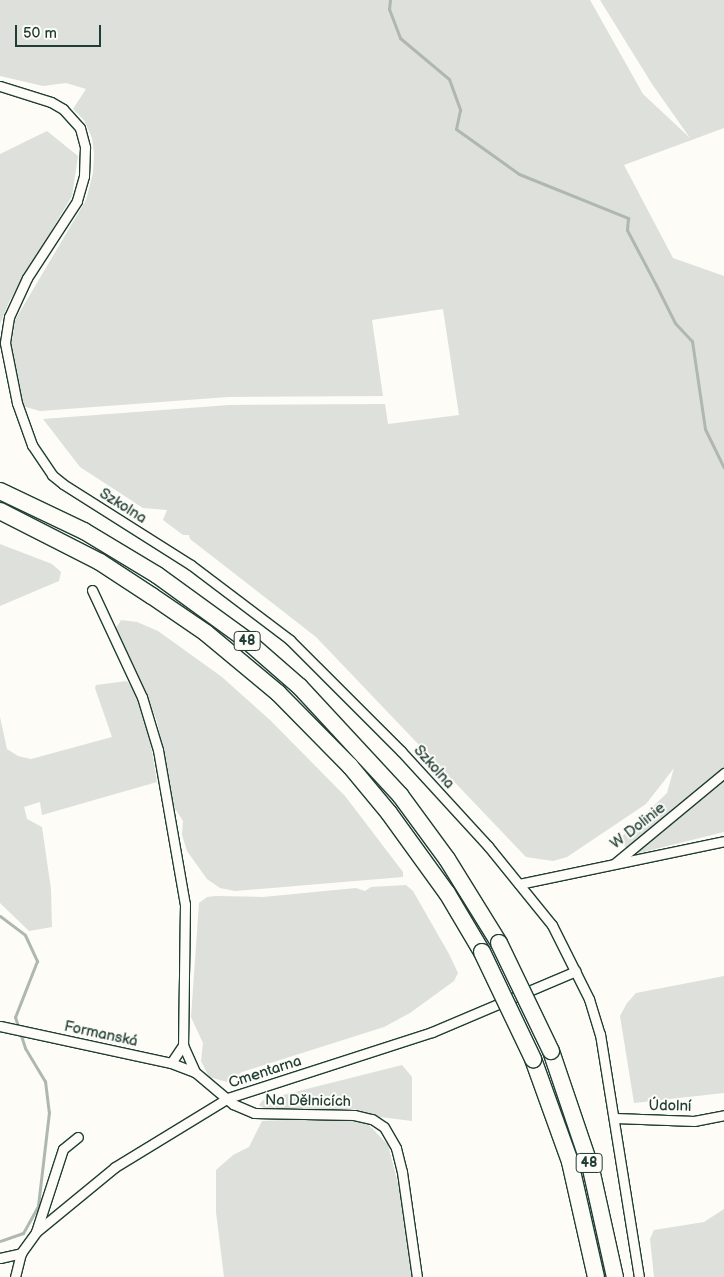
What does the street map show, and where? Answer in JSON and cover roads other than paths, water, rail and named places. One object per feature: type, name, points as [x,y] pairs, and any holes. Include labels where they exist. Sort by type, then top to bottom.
[{"type":"highway","name":"48","points":[[0,491],[84,531],[157,575],[238,634],[294,682],[400,795],[447,860],[499,943],[551,1052],[591,1169],[615,1277]]},
{"type":"highway","name":"48","points":[[0,511],[100,562],[206,633],[278,693],[350,766],[389,813],[447,893],[482,952],[534,1059],[570,1162],[596,1277]]},
{"type":"street","name":"Szkolna","points":[[0,86],[44,99],[63,109],[80,128],[86,156],[78,201],[14,302],[3,339],[23,426],[52,475],[192,565],[290,640],[401,751],[519,884],[552,925],[576,972],[600,1034],[639,1277]]},
{"type":"street","points":[[92,590],[142,697],[158,750],[186,904],[183,1045],[195,1072],[228,1098]]},
{"type":"street","name":"W Dolinie","points":[[611,865],[724,773]]},
{"type":"street","name":"W Dolinie","points":[[611,865],[724,841]]},
{"type":"street","points":[[519,884],[611,865]]},
{"type":"street","name":"Cmentarna","points":[[15,1277],[21,1253],[36,1232],[115,1167],[228,1098],[432,1032],[576,972]]},
{"type":"street","name":"Formanská","points":[[0,1026],[171,1063],[195,1072]]},
{"type":"street","points":[[171,1063],[183,1045]]},
{"type":"street","name":"Na Dělnicích","points":[[228,1098],[240,1108],[258,1114],[354,1115],[372,1120],[384,1127],[396,1148],[402,1172],[418,1277]]},
{"type":"street","name":"Údolní","points":[[615,1118],[694,1121],[724,1115]]},
{"type":"street","points":[[36,1232],[63,1149],[78,1137]]},
{"type":"street","points":[[0,1258],[21,1253]]},
{"type":"waterway","points":[[390,0],[389,9],[400,38],[449,79],[460,110],[456,129],[519,174],[628,218],[627,230],[675,323],[692,341],[705,429],[724,468]]},
{"type":"waterway","points":[[0,916],[25,935],[37,961],[15,1017],[25,1048],[45,1081],[49,1112],[38,1206],[23,1233],[0,1241]]}]
